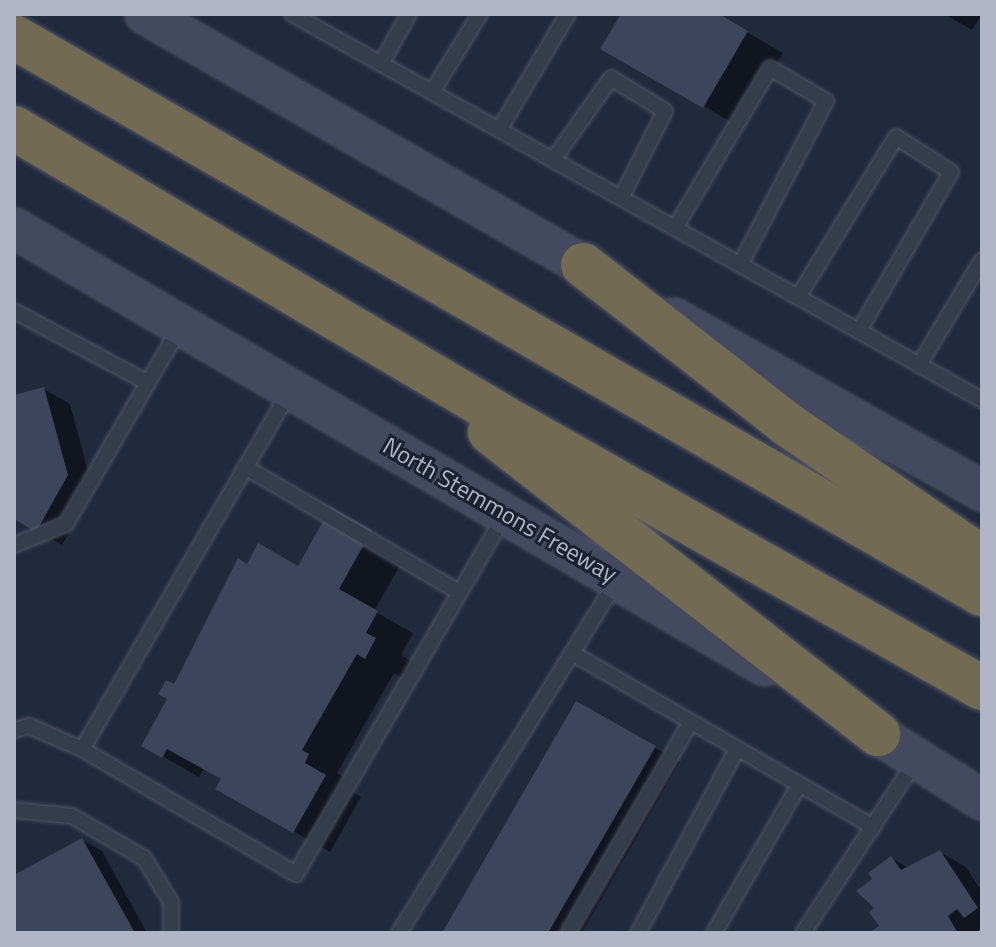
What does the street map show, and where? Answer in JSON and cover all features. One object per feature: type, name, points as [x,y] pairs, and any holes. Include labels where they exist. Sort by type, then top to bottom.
[{"type":"highway","points":[[14,37],[982,594]]},
{"type":"highway","points":[[14,128],[401,355],[982,688]]},
{"type":"highway","points":[[583,265],[787,424],[982,558]]},
{"type":"highway","points":[[401,355],[547,481],[878,734]]},
{"type":"main road","points":[[167,19],[583,265],[982,491]]},
{"type":"main road","name":"North Stemmons Freeway","points":[[14,228],[618,579],[878,734],[982,800]]},
{"type":"lane","points":[[292,14],[318,20],[381,64],[981,398]]},
{"type":"lane","points":[[381,64],[409,14]]},
{"type":"lane","points":[[432,92],[480,14]]},
{"type":"lane","points":[[499,130],[568,14]]},
{"type":"lane","points":[[675,228],[770,68],[826,101],[740,265]]},
{"type":"lane","points":[[553,160],[611,78],[665,111],[621,198]]},
{"type":"lane","points":[[798,297],[896,137],[951,172],[859,331]]},
{"type":"lane","points":[[919,365],[982,260]]},
{"type":"lane","points":[[14,311],[148,383]]},
{"type":"lane","points":[[14,545],[66,524],[181,326]]},
{"type":"lane","points":[[82,749],[291,389]]},
{"type":"lane","points":[[245,467],[459,592]]},
{"type":"lane","points":[[14,730],[29,726],[82,749],[296,874],[506,514]]},
{"type":"lane","points":[[399,933],[618,579]]},
{"type":"lane","points":[[572,653],[873,827]]},
{"type":"lane","points":[[568,933],[691,722]]},
{"type":"lane","points":[[638,933],[737,749]]},
{"type":"lane","points":[[803,933],[918,759]]},
{"type":"lane","points":[[714,933],[799,785]]},
{"type":"lane","points":[[14,810],[72,816],[144,858],[171,902],[171,933]]},
{"type":"building","points":[[621,14],[719,14],[748,31],[703,108],[600,49]]},
{"type":"building","points":[[44,387],[68,475],[36,532],[14,519],[14,395]]},
{"type":"building","points":[[331,507],[372,530],[339,589],[378,611],[366,633],[376,638],[365,659],[357,654],[302,750],[309,754],[305,763],[326,775],[293,833],[215,789],[221,779],[167,749],[162,758],[141,746],[167,699],[158,694],[166,680],[174,684],[238,558],[247,564],[258,543],[298,566]]},
{"type":"building","points":[[576,701],[656,746],[548,933],[442,933]]},
{"type":"building","points":[[82,838],[135,933],[14,933],[14,875]]},
{"type":"building","points":[[940,850],[978,908],[964,918],[957,909],[948,916],[958,933],[869,933],[879,926],[869,912],[874,908],[856,891],[872,879],[868,873],[891,856],[901,870]]}]
